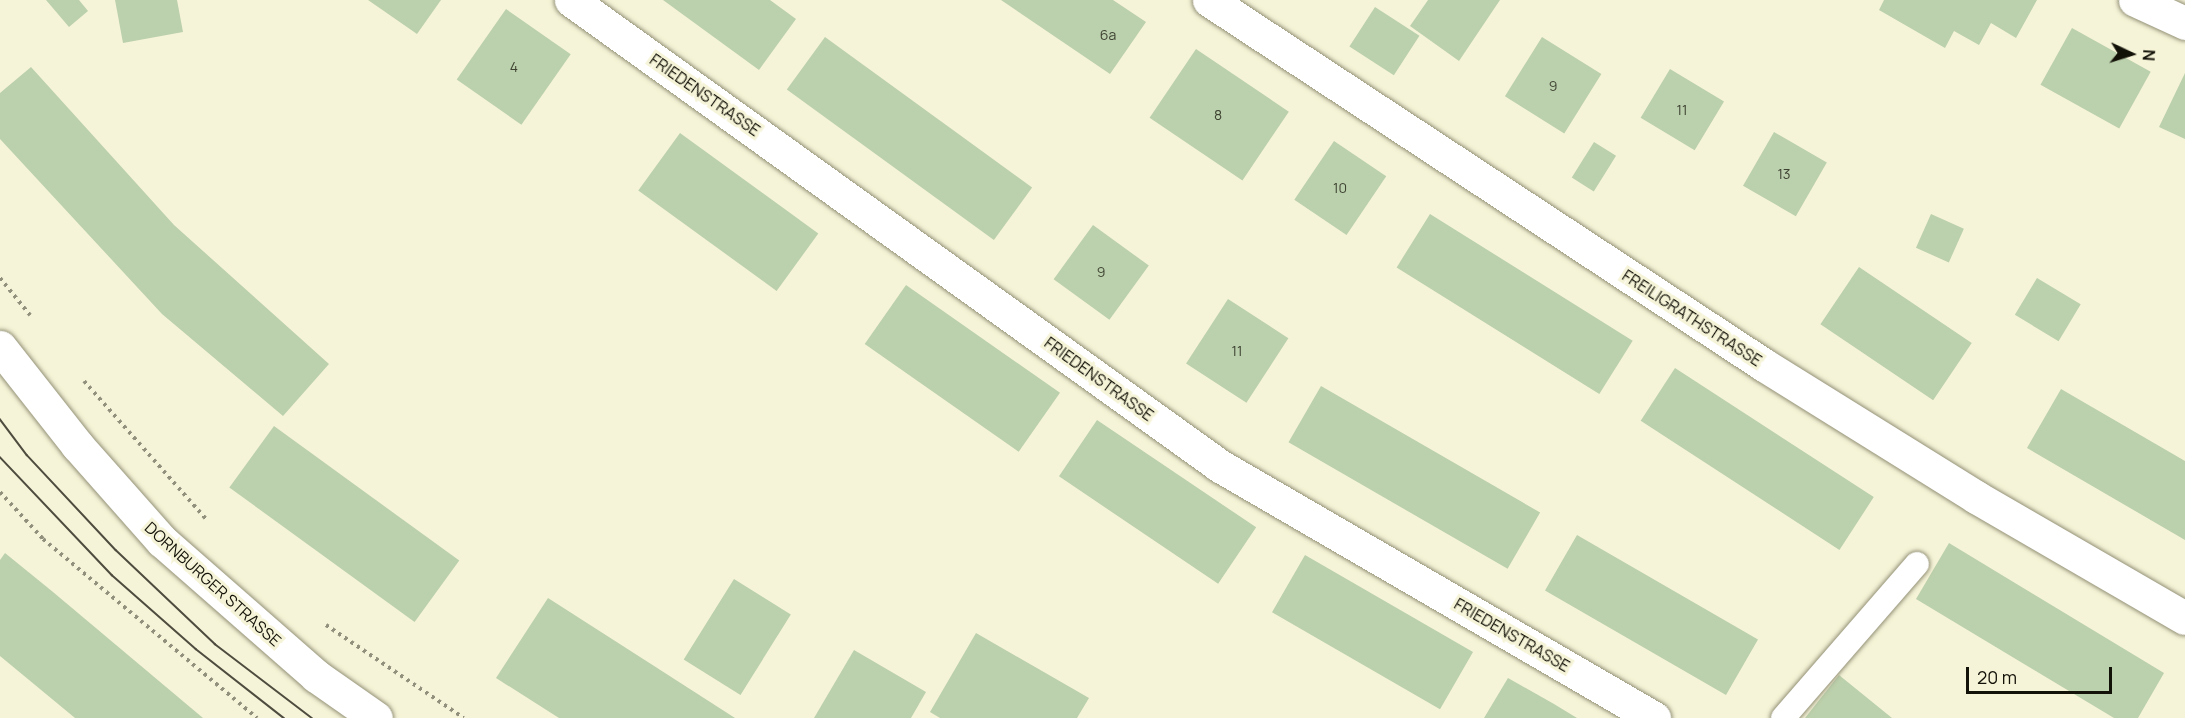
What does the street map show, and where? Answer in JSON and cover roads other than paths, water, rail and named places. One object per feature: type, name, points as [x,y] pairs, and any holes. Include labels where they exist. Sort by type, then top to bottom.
[{"type":"street","name":"FRIEDENSTRASSE","points":[[571,0],[1220,466],[1654,718]]},
{"type":"street","name":"FREILIGRATHSTRASSE","points":[[1209,0],[1764,365],[1976,496],[2185,618]]},
{"type":"street","points":[[2135,0],[2185,23]]},
{"type":"street","name":"DORNBURGER STRASSE","points":[[0,347],[77,445],[162,541],[316,676],[376,718]]},
{"type":"lane","points":[[1783,718],[1917,564]]},
{"type":"tram line","points":[[0,419],[27,455],[116,550],[215,644],[312,718]]},
{"type":"tram line","points":[[0,457],[112,575],[196,649],[284,718]]}]
